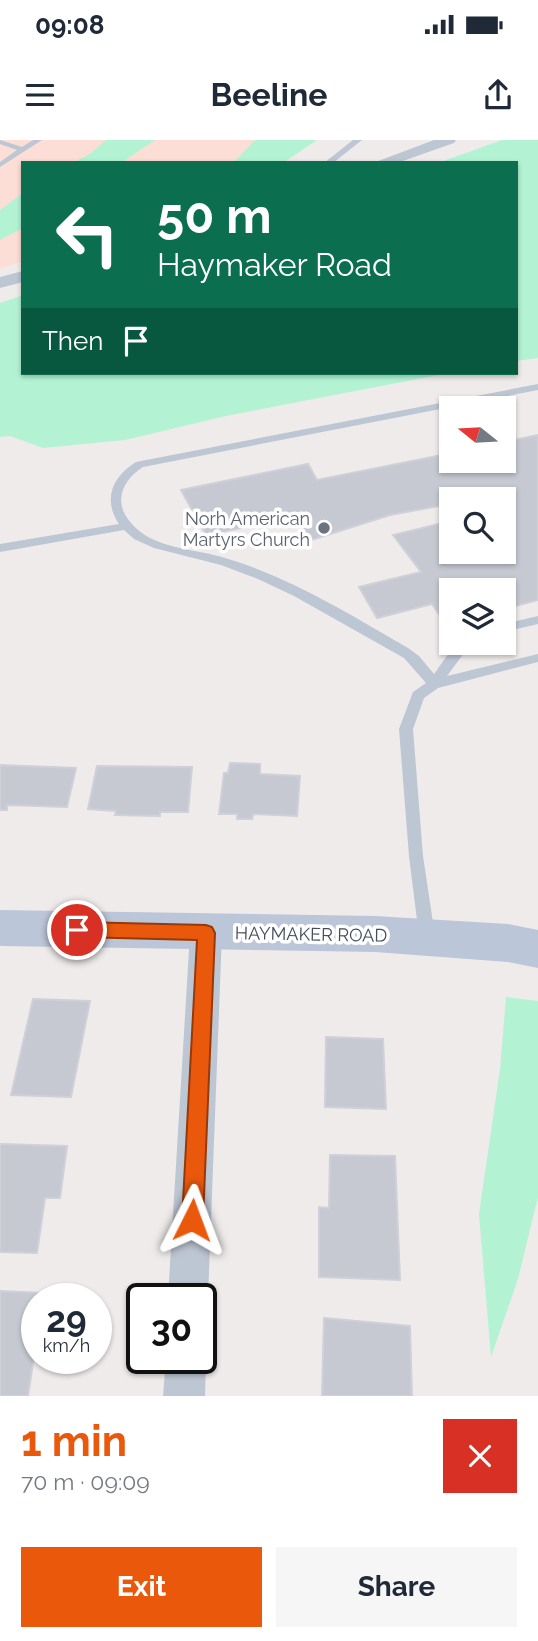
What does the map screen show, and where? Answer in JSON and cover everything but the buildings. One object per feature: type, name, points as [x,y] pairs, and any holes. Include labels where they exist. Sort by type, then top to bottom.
[{"type":"main road","name":"HAYMAKER ROAD","points":[[0,928],[375,934],[508,943],[538,949]]},
{"type":"street","points":[[387,161],[449,140]]},
{"type":"street","points":[[0,283],[21,277]]},
{"type":"street","points":[[189,1283],[206,933]]},
{"type":"street","points":[[184,1396],[185,1374]]},
{"type":"lane","points":[[0,164],[38,140]]},
{"type":"lane","points":[[331,161],[358,140]]},
{"type":"lane","points":[[0,141],[23,150]]},
{"type":"lane","points":[[434,684],[414,659],[292,587],[223,561],[157,544],[139,536],[127,526],[119,514],[116,488],[123,474],[140,464],[538,387]]},
{"type":"lane","points":[[0,548],[127,526]]},
{"type":"lane","points":[[516,625],[538,620]]},
{"type":"lane","points":[[427,938],[416,856],[406,729],[418,695],[434,684],[455,655]]},
{"type":"lane","points":[[434,684],[538,658]]},
{"type":"shaded area","points":[[0,140],[288,140],[269,161],[21,161],[21,262],[0,269]]},
{"type":"green space","points":[[106,140],[155,140],[124,161],[77,161]]},
{"type":"green space","points":[[255,140],[317,140],[286,161],[235,161]]},
{"type":"green space","points":[[502,140],[538,140],[538,358],[518,361],[518,161],[444,161]]},
{"type":"green space","points":[[21,194],[21,229],[0,240],[0,210]]},
{"type":"green space","points":[[21,296],[21,375],[439,375],[226,416],[125,440],[43,448],[10,436],[0,437],[0,303]]},
{"type":"green space","points":[[506,997],[538,1001],[538,1197],[518,1279],[491,1357],[479,1214],[500,1069]]},
{"type":"place","name":"Norh American Martyrs Church","points":[[324,528]]},
{"type":"route","points":[[77,930],[206,933],[192,1220]]}]
